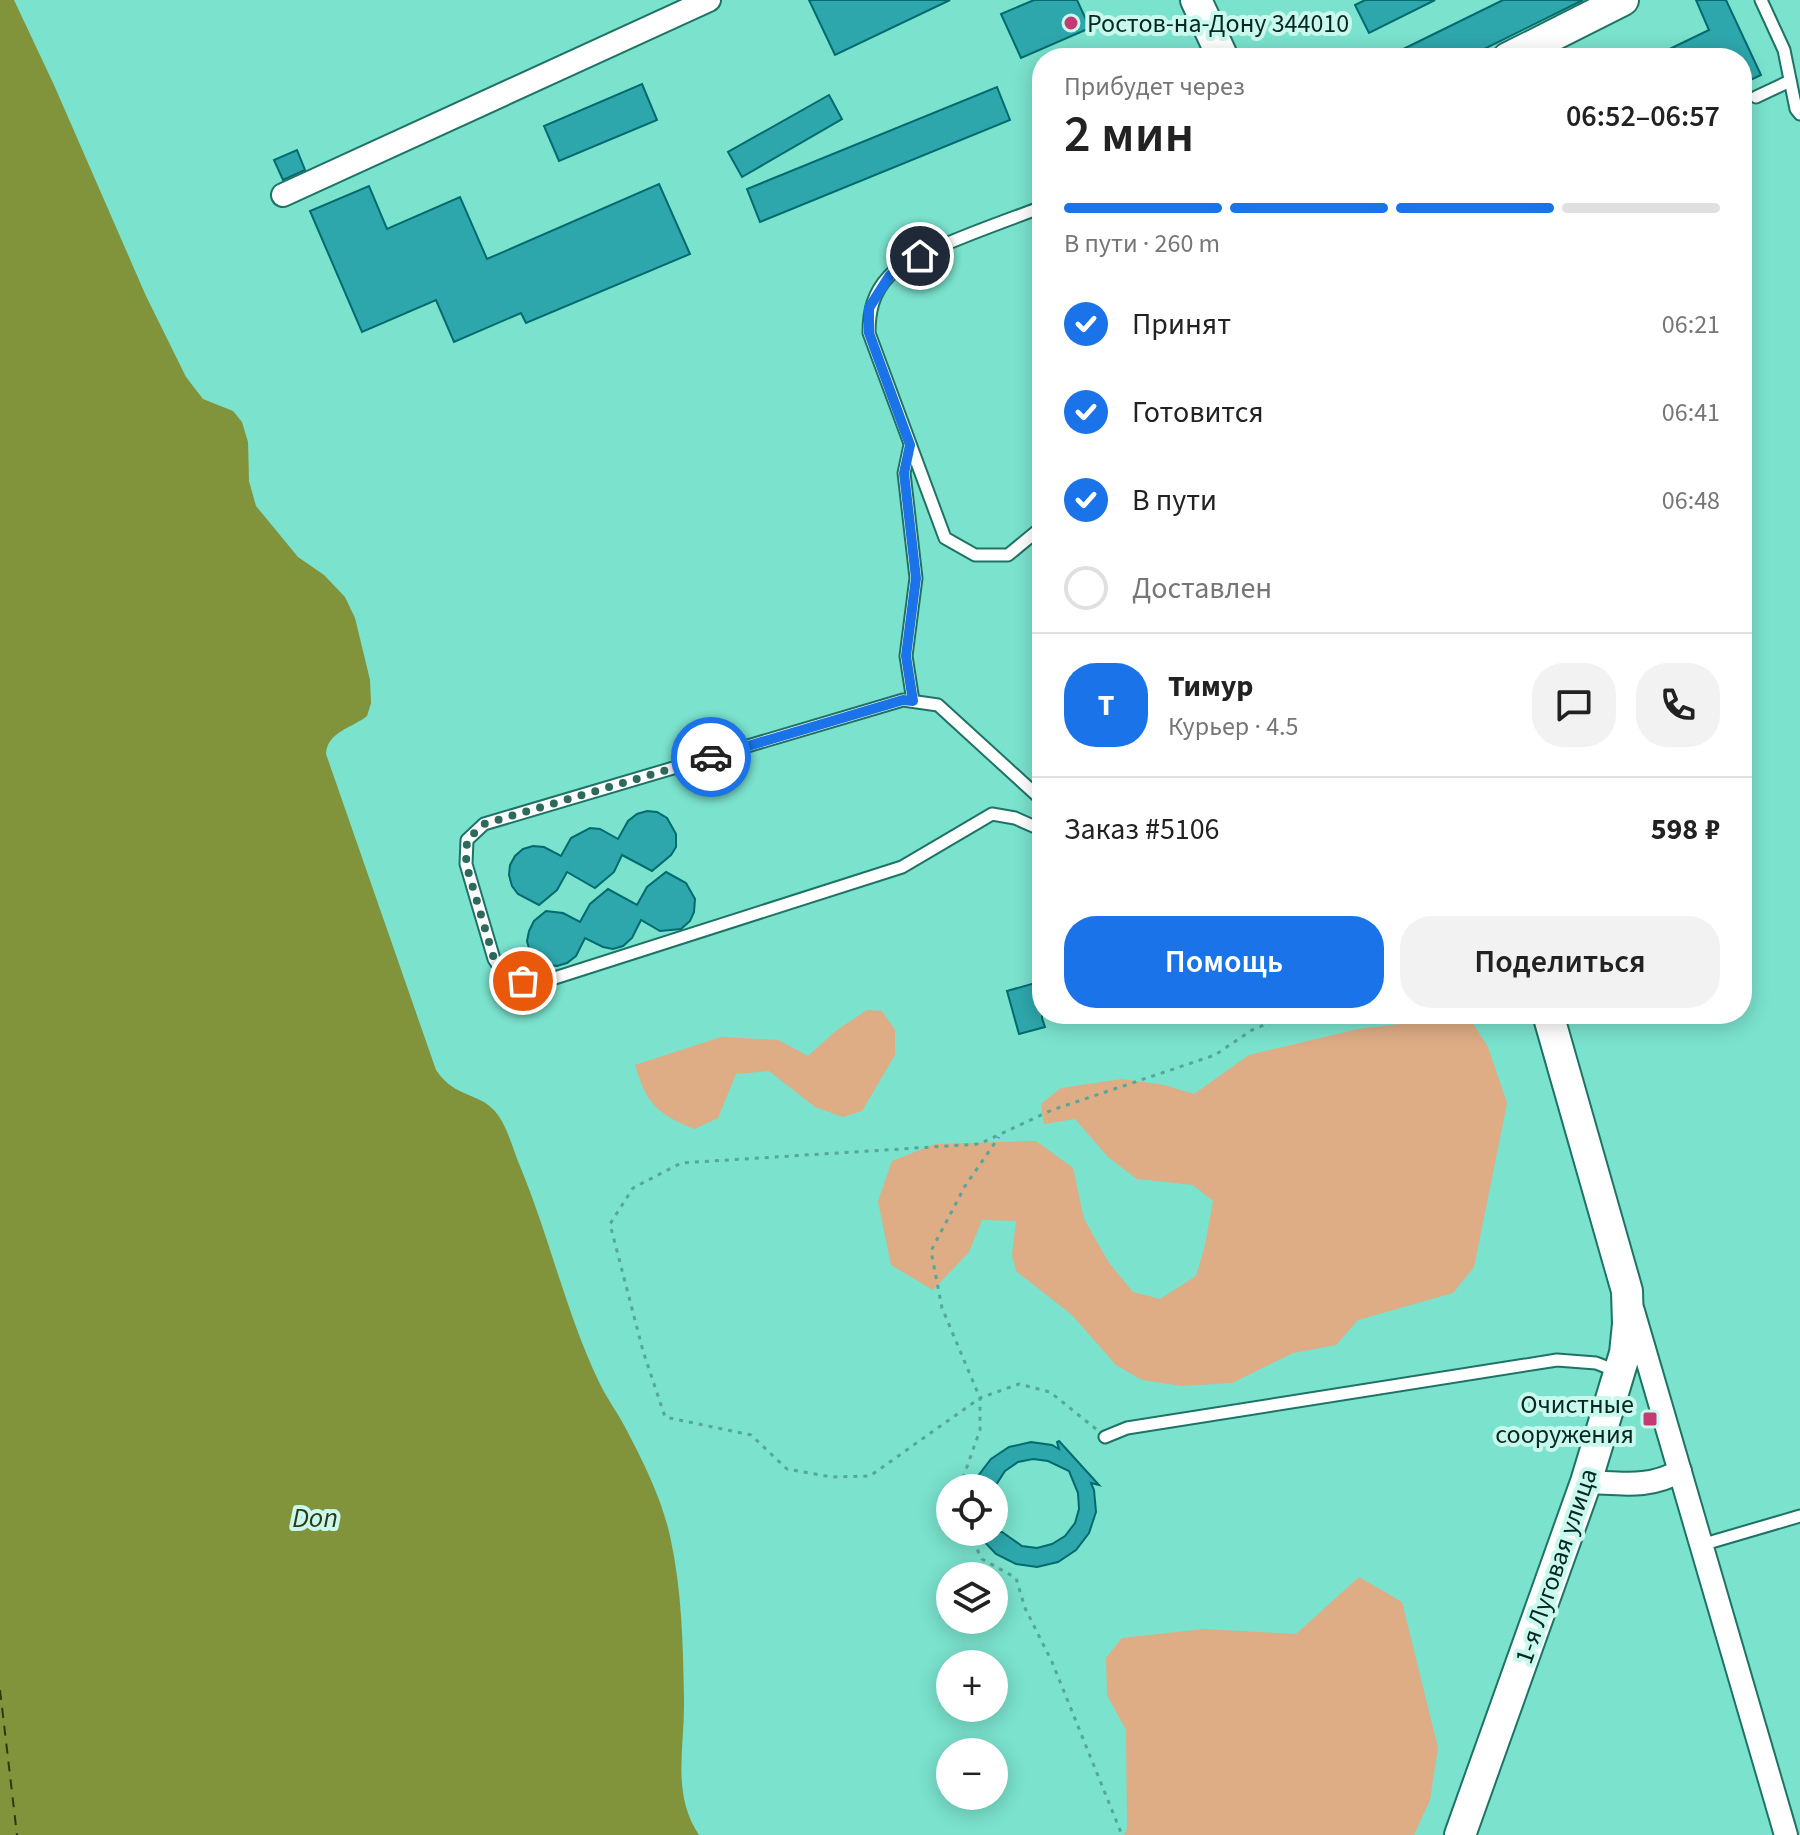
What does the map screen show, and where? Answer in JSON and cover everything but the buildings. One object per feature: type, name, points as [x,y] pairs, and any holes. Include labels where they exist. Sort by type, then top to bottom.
[{"type":"main road","points":[[1196,0],[1218,48]]},
{"type":"main road","points":[[1528,48],[1623,0]]},
{"type":"main road","name":"1-я Луговая улица","points":[[1460,1835],[1586,1482],[1619,1372],[1628,1324],[1627,1291],[1551,1024]]},
{"type":"street","points":[[283,195],[709,0]]},
{"type":"street","name":"1-я Луговая улица","points":[[1627,1291],[1786,1835]]},
{"type":"street","points":[[1586,1482],[1645,1484],[1662,1481],[1680,1471]]},
{"type":"lane","points":[[1761,0],[1784,50],[1796,109],[1800,114]]},
{"type":"lane","points":[[1756,97],[1790,81]]},
{"type":"lane","points":[[1032,211],[920,256],[890,275],[869,308],[869,333],[945,538],[975,555],[1008,555],[1032,535]]},
{"type":"lane","points":[[910,445],[904,473],[916,578],[906,656],[913,701]]},
{"type":"lane","points":[[1032,791],[938,705],[903,700],[484,824],[467,840],[466,864],[494,959],[507,979],[539,983],[902,867],[992,814],[1015,818],[1032,826]]},
{"type":"lane","points":[[1105,1437],[1127,1428],[1557,1360],[1596,1363],[1619,1372]]},
{"type":"lane","points":[[1701,1545],[1800,1516]]},
{"type":"path","points":[[1105,1437],[1050,1392],[1019,1384],[980,1398],[870,1476],[831,1477],[787,1469],[751,1435],[665,1417],[643,1351],[610,1224],[633,1188],[681,1163],[979,1144],[1052,1110],[1215,1055],[1267,1024]]},
{"type":"path","points":[[964,1474],[980,1430],[980,1398],[942,1308],[931,1251],[965,1186],[1001,1133]]},
{"type":"path","points":[[975,1546],[982,1559],[1016,1578],[1025,1608],[1052,1662],[1122,1835]]},
{"type":"shaded area","points":[[867,1010],[882,1011],[895,1030],[895,1055],[862,1111],[843,1117],[815,1107],[769,1071],[736,1074],[718,1118],[694,1129],[670,1118],[655,1106],[644,1089],[635,1065],[721,1037],[778,1040],[808,1056],[837,1030]]},
{"type":"shaded area","points":[[1400,1024],[1473,1024],[1488,1047],[1507,1103],[1474,1267],[1453,1293],[1358,1320],[1336,1345],[1293,1353],[1232,1383],[1182,1386],[1142,1380],[1116,1365],[1072,1315],[1016,1271],[1012,1255],[1016,1221],[982,1220],[969,1252],[933,1290],[891,1265],[878,1201],[892,1161],[935,1144],[1036,1141],[1073,1168],[1084,1219],[1109,1263],[1133,1292],[1160,1299],[1196,1276],[1213,1201],[1193,1185],[1137,1179],[1108,1157],[1075,1119],[1044,1124],[1041,1104],[1061,1088],[1122,1079],[1164,1085],[1194,1094],[1249,1055],[1358,1029]]},
{"type":"shaded area","points":[[1359,1577],[1402,1602],[1438,1748],[1430,1800],[1414,1835],[1124,1835],[1127,1829],[1126,1730],[1107,1695],[1106,1658],[1122,1638],[1204,1629],[1296,1634]]},
{"type":"water","name":"Don","points":[[0,0],[14,0],[146,296],[186,377],[203,399],[233,411],[242,422],[248,442],[249,481],[256,506],[298,557],[324,575],[345,597],[355,618],[370,680],[371,703],[367,716],[335,735],[326,754],[436,1070],[452,1086],[491,1107],[502,1121],[588,1357],[639,1455],[662,1509],[674,1556],[681,1617],[684,1699],[682,1786],[690,1819],[699,1835],[0,1835]]},
{"type":"ferry route","points":[[0,1690],[17,1835]]},
{"type":"way so far","points":[[523,981],[507,979],[494,959],[466,864],[467,840],[484,824],[711,757]]},
{"type":"place","name":"Ростов-на-Дону 344010","points":[[1071,23]]},
{"type":"place","name":"Очистные сооружения","points":[[1650,1419]]},
{"type":"route","points":[[711,757],[903,700],[913,701],[906,656],[916,578],[904,473],[910,445],[869,333],[869,308],[890,275],[920,256]]}]
